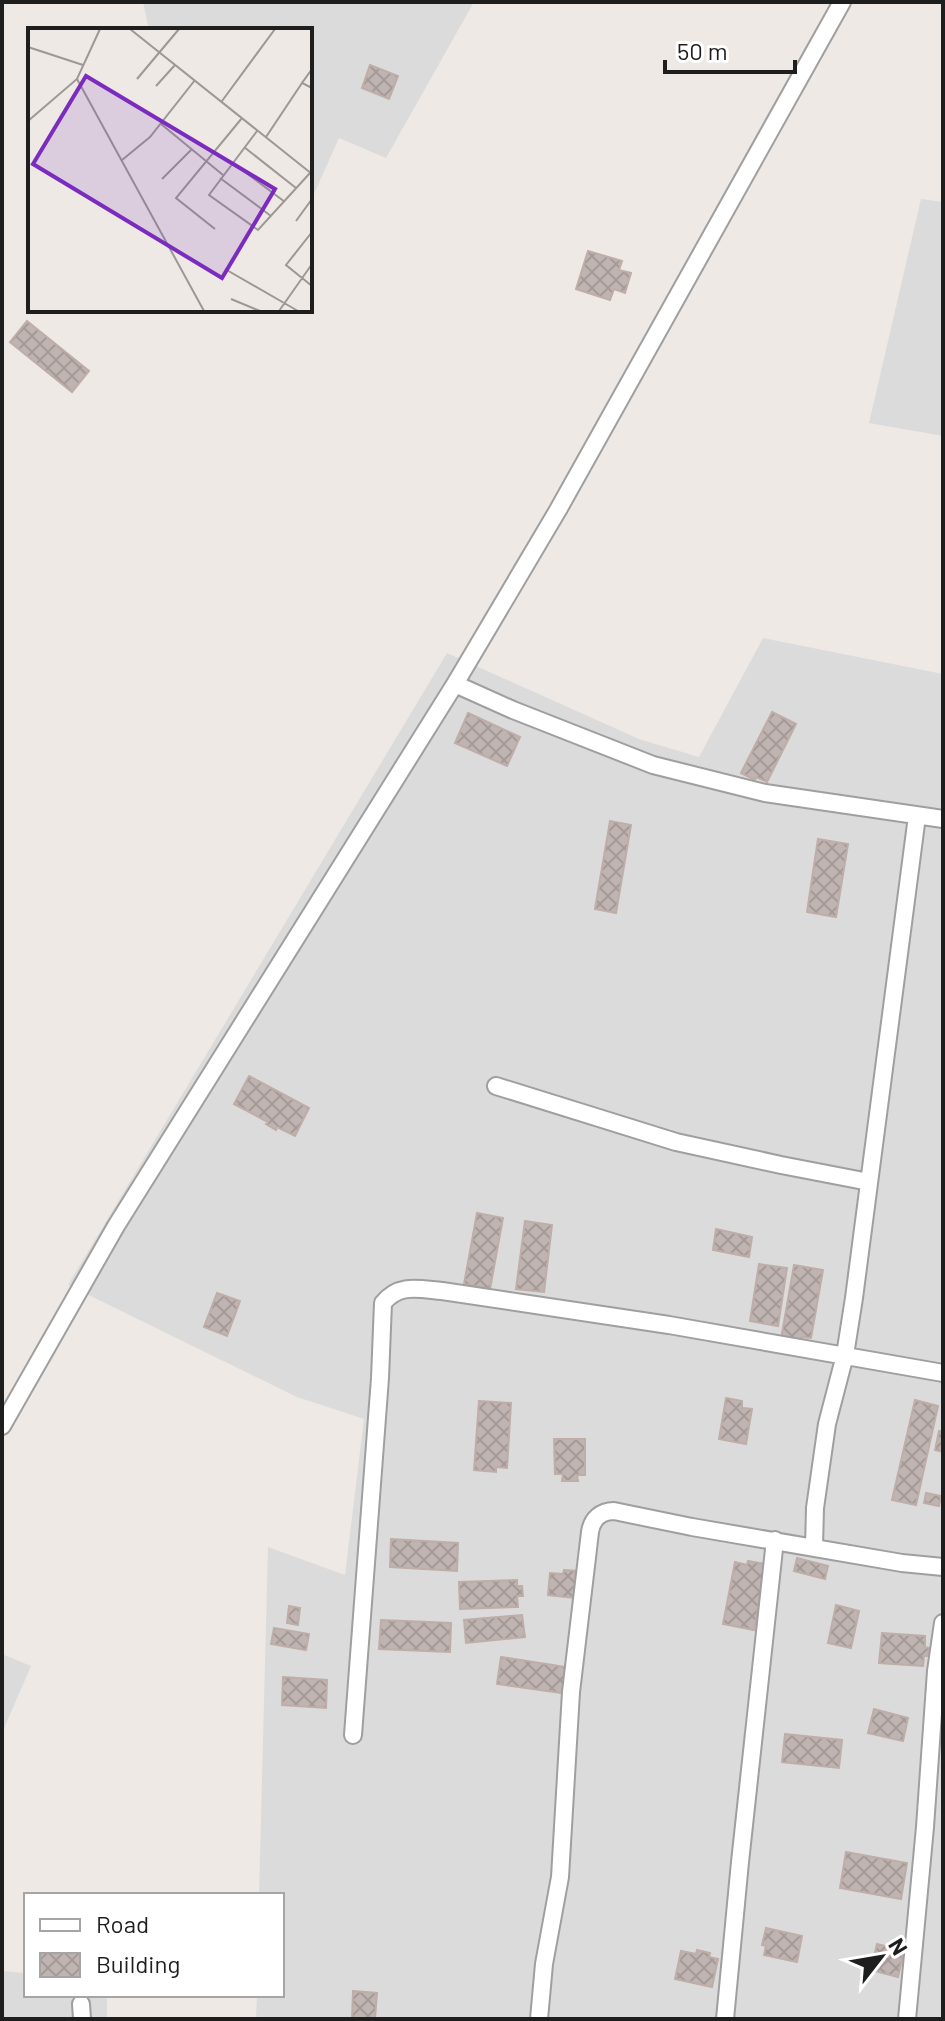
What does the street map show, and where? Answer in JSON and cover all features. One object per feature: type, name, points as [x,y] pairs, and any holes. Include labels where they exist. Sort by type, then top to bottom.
[{"type":"street","points":[[2,1426],[116,1226],[455,684],[558,510],[842,2]]},
{"type":"street","points":[[455,684],[653,765],[765,793],[943,819]]},
{"type":"street","points":[[814,1547],[815,1508],[827,1424],[845,1355],[917,816]]},
{"type":"street","points":[[496,1086],[676,1142],[869,1182]]},
{"type":"street","points":[[353,1735],[383,1303],[389,1295],[408,1287],[442,1291],[669,1325],[943,1373]]},
{"type":"street","points":[[539,2019],[544,1964],[560,1877],[571,1692],[592,1524],[602,1513],[614,1511],[902,1563],[943,1567]]},
{"type":"street","points":[[725,2019],[775,1540]]},
{"type":"street","points":[[907,2019],[936,1671],[943,1623]]},
{"type":"shaded area","points":[[143,2],[474,2],[386,158],[339,138],[312,199],[312,28],[149,28]]},
{"type":"shaded area","points":[[921,199],[943,202],[943,436],[869,423]]},
{"type":"shaded area","points":[[763,638],[943,674],[943,2019],[256,2019],[257,1997],[284,1997],[284,1893],[259,1893],[268,1547],[345,1575],[364,1419],[297,1397],[68,1285],[447,653],[639,739],[699,757]]},
{"type":"shaded area","points":[[2,1654],[31,1666],[2,1733]]},
{"type":"shaded area","points":[[2,1971],[24,1973],[24,1997],[107,1997],[107,2019],[2,2019]]},
{"type":"building","points":[[370,65],[398,76],[389,99],[362,88]]},
{"type":"building","points":[[588,251],[622,261],[619,270],[631,273],[625,293],[614,289],[610,300],[576,289]]},
{"type":"building","points":[[27,321],[89,371],[72,392],[10,342]]},
{"type":"building","points":[[772,712],[796,724],[767,782],[741,773]]},
{"type":"building","points":[[468,713],[520,737],[507,766],[455,743]]},
{"type":"building","points":[[610,821],[631,825],[616,913],[595,909]]},
{"type":"building","points":[[818,839],[848,844],[836,917],[807,912]]},
{"type":"building","points":[[249,1076],[309,1108],[295,1136],[277,1127],[276,1130],[266,1124],[268,1122],[234,1104]]},
{"type":"building","points":[[477,1213],[503,1218],[490,1289],[464,1284]]},
{"type":"building","points":[[525,1221],[552,1225],[544,1292],[516,1289]]},
{"type":"building","points":[[716,1229],[752,1237],[749,1257],[713,1250]]},
{"type":"building","points":[[759,1264],[787,1268],[778,1326],[750,1321]]},
{"type":"building","points":[[794,1265],[823,1270],[811,1338],[802,1337],[801,1343],[781,1339]]},
{"type":"building","points":[[217,1293],[240,1301],[227,1336],[204,1327]]},
{"type":"building","points":[[726,1398],[742,1401],[742,1408],[752,1409],[746,1444],[719,1439]]},
{"type":"building","points":[[915,1400],[938,1406],[916,1505],[892,1500]]},
{"type":"building","points":[[479,1401],[511,1403],[507,1468],[496,1467],[496,1472],[474,1470]]},
{"type":"building","points":[[939,1431],[943,1432],[943,1452],[935,1450]]},
{"type":"building","points":[[554,1439],[585,1439],[585,1475],[577,1475],[578,1481],[562,1481],[563,1474],[555,1474]]},
{"type":"building","points":[[926,1493],[941,1496],[939,1506],[924,1503]]},
{"type":"building","points":[[391,1539],[458,1543],[457,1571],[390,1567]]},
{"type":"building","points":[[797,1558],[828,1566],[825,1579],[794,1571]]},
{"type":"building","points":[[748,1561],[766,1564],[754,1630],[723,1624],[735,1562],[747,1565]]},
{"type":"building","points":[[564,1570],[578,1571],[575,1598],[548,1595],[550,1573],[563,1574]]},
{"type":"building","points":[[517,1580],[517,1586],[522,1586],[523,1596],[517,1596],[518,1607],[460,1609],[459,1582]]},
{"type":"building","points":[[836,1605],[859,1611],[851,1648],[828,1643]]},
{"type":"building","points":[[289,1606],[300,1608],[298,1625],[287,1623]]},
{"type":"building","points":[[522,1615],[525,1637],[466,1643],[464,1620]]},
{"type":"building","points":[[381,1620],[451,1623],[450,1652],[379,1649]]},
{"type":"building","points":[[274,1628],[309,1634],[306,1650],[271,1644]]},
{"type":"building","points":[[882,1633],[925,1636],[925,1647],[929,1648],[923,1666],[879,1663]]},
{"type":"building","points":[[501,1657],[566,1667],[562,1693],[497,1684]]},
{"type":"building","points":[[283,1677],[327,1680],[326,1708],[282,1705]]},
{"type":"building","points":[[874,1709],[908,1718],[903,1741],[868,1733]]},
{"type":"building","points":[[785,1734],[842,1740],[839,1768],[782,1762]]},
{"type":"building","points":[[846,1852],[907,1863],[901,1899],[840,1888]]},
{"type":"building","points":[[766,1928],[802,1936],[797,1962],[764,1955],[766,1946],[762,1945]]},
{"type":"building","points":[[877,1944],[904,1951],[898,1977],[871,1970]]},
{"type":"building","points":[[697,1950],[718,1959],[712,1987],[675,1979],[681,1951],[696,1954]]},
{"type":"building","points":[[353,1991],[377,1993],[375,2019],[352,2019]]}]
